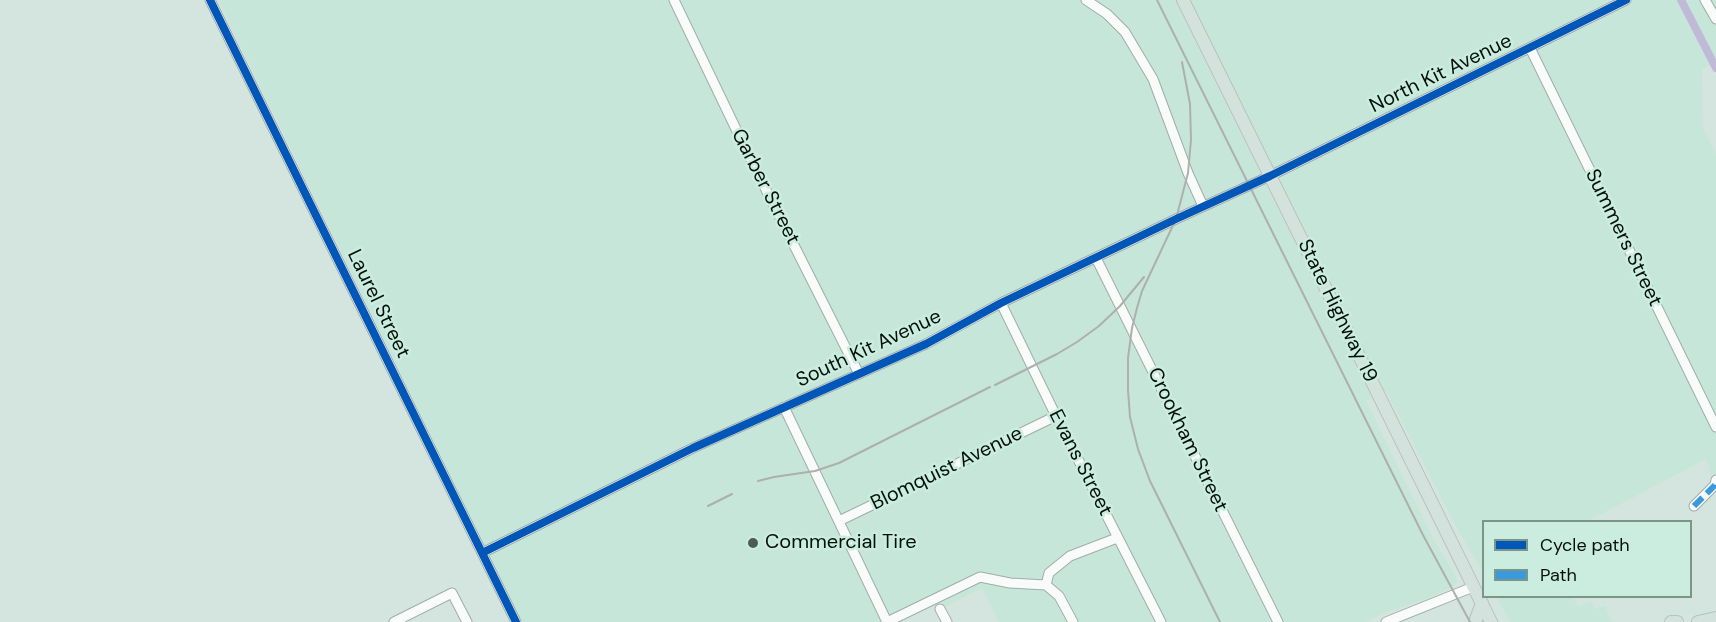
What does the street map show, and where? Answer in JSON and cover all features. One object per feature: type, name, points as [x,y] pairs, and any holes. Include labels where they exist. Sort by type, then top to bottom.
[{"type":"main road","name":"State Highway 19","points":[[1183,0],[1473,587],[1492,620]]},
{"type":"main road","points":[[1475,622],[1482,603]]},
{"type":"main road","points":[[1698,622],[1716,618]]},
{"type":"main road","points":[[1671,622],[1677,622]]},
{"type":"street","name":"Laurel Street","points":[[210,0],[516,622]]},
{"type":"street","name":"Garber Street","points":[[674,0],[748,154],[859,374]]},
{"type":"street","points":[[1086,0],[1107,14],[1125,32],[1153,79],[1188,173],[1203,206]]},
{"type":"street","name":"North Kit Avenue","points":[[1270,176],[1626,0]]},
{"type":"street","points":[[1705,0],[1716,20]]},
{"type":"street","name":"Summers Street","points":[[1530,48],[1716,427]]},
{"type":"street","name":"South Kit Avenue","points":[[483,553],[693,448],[926,344],[1001,303],[1270,176]]},
{"type":"street","name":"Crookham Street","points":[[1096,258],[1278,622]]},
{"type":"street","name":"Evans Street","points":[[1001,303],[1056,417],[1161,622]]},
{"type":"street","points":[[784,407],[887,622],[980,577],[1010,583],[1046,585],[1059,596],[1073,622]]},
{"type":"street","name":"Blomquist Avenue","points":[[839,521],[1056,417]]},
{"type":"street","points":[[1694,506],[1715,485],[1716,480]]},
{"type":"street","points":[[1046,585],[1050,573],[1070,556],[1117,538]]},
{"type":"street","points":[[1386,622],[1473,587]]},
{"type":"street","points":[[394,622],[411,618],[452,593],[467,622]]},
{"type":"street","points":[[940,609],[946,622]]},
{"type":"shaded area","points":[[218,0],[1716,0],[1716,62],[1702,69],[1703,128],[1716,154],[1716,493],[1706,459],[1590,520],[1482,520],[1482,570],[1459,532],[1386,391],[1366,401],[1434,540],[1457,581],[1455,585],[1429,598],[1381,614],[1366,622],[999,622],[982,588],[945,607],[942,602],[902,622],[522,622]]},
{"type":"shaded area","points":[[1498,598],[1574,598],[1578,607],[1591,601],[1594,609],[1605,606],[1612,622],[1510,622]]},
{"type":"waterway","points":[[1681,0],[1716,68]]},
{"type":"railway","points":[[1157,0],[1423,535],[1470,622]]},
{"type":"railway","points":[[1182,62],[1190,104],[1191,140],[1188,173],[1176,219],[1142,291],[1137,308],[1128,358],[1128,390],[1130,417],[1138,449],[1150,481],[1220,622]]},
{"type":"railway","points":[[995,385],[1077,342],[1099,326],[1120,306],[1144,277]]},
{"type":"railway","points":[[758,481],[815,471],[839,463],[990,387]]},
{"type":"railway","points":[[708,506],[732,494]]},
{"type":"marked path","points":[[1694,506],[1715,485],[1716,480]]},
{"type":"cycle path","points":[[210,0],[516,622]]},
{"type":"cycle path","points":[[482,553],[693,448],[926,344],[1001,303],[1270,176],[1626,0]]},
{"type":"place","name":"Commercial Tire","points":[[753,543]]}]
